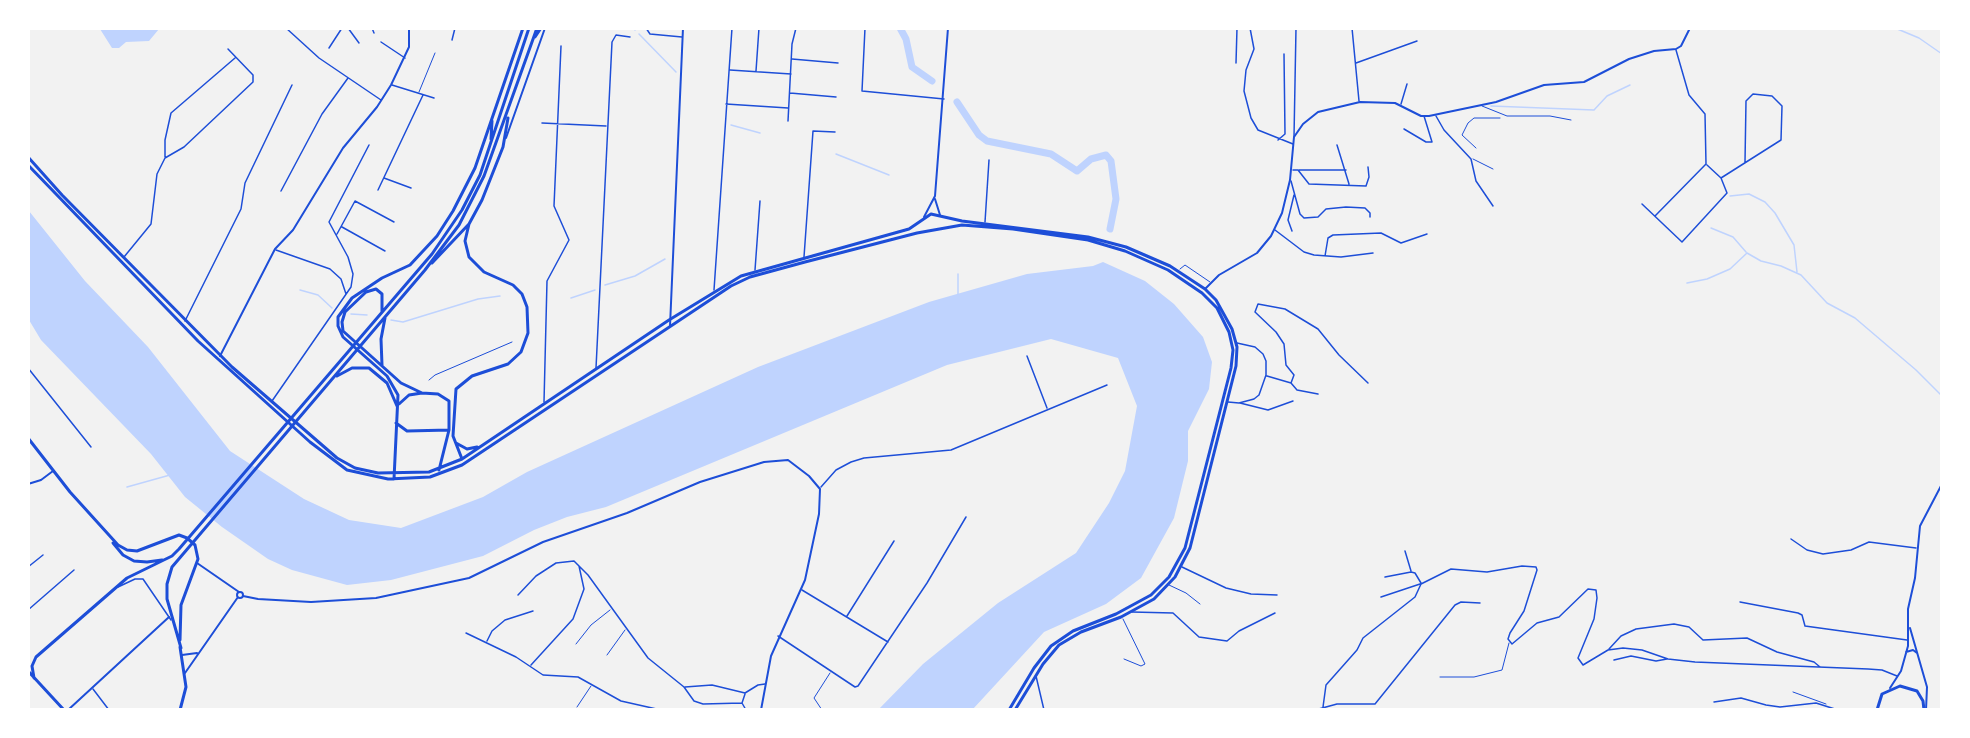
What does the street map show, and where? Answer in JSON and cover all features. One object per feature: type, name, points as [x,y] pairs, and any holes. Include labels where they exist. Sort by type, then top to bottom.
[{"type":"main road","points":[[301,411],[364,341],[432,254],[470,197],[529,28]]},
{"type":"main road","points":[[424,270],[474,200],[531,44],[541,28]]},
{"type":"main road","points":[[394,479],[398,395],[392,383],[343,337],[338,322],[340,312],[352,298],[376,282],[411,265],[437,236],[463,196],[523,29]]},
{"type":"main road","points":[[440,470],[451,430],[454,393],[460,384],[472,376],[508,364],[521,352],[528,333],[528,307],[522,294],[507,282],[484,272],[469,257],[465,241],[469,224],[482,200],[503,147],[509,108]]},
{"type":"main road","points":[[491,142],[493,117]]},
{"type":"main road","points":[[28,157],[220,356],[343,462],[363,471],[394,474],[440,470],[485,444],[714,291],[755,271],[909,229],[931,214],[956,220],[1075,234],[1114,246],[1177,273],[1204,291],[1224,313],[1237,343],[1236,366],[1190,548],[1169,585],[1154,599],[1121,617],[1064,642],[1055,649],[1035,675],[1015,710]]},
{"type":"main road","points":[[28,165],[198,341],[310,442],[347,470],[366,476],[394,479],[430,477],[455,469],[670,326],[750,277],[939,228],[962,225],[1074,238],[1114,246]]},
{"type":"main road","points":[[939,228],[942,221],[940,215]]},
{"type":"main road","points":[[923,219],[922,224],[927,231]]},
{"type":"main road","points":[[181,709],[185,695],[182,655],[173,623],[167,584],[172,567],[181,551],[301,411],[360,337],[469,224]]},
{"type":"main road","points":[[382,367],[382,294],[372,290],[349,307],[342,318],[345,335],[382,367],[410,389],[422,393],[438,394],[453,406]]},
{"type":"main road","points":[[1009,710],[1034,668],[1051,646],[1073,631],[1119,613],[1151,595],[1166,581],[1181,557],[1232,358],[1232,340],[1226,325],[1204,291]]},
{"type":"main road","points":[[333,378],[352,368],[369,368],[387,383],[398,408]]},
{"type":"main road","points":[[398,408],[405,397],[422,393]]},
{"type":"main road","points":[[449,401],[451,430],[462,459]]},
{"type":"main road","points":[[396,423],[407,431],[451,430]]},
{"type":"main road","points":[[28,438],[123,555],[134,561],[153,562],[172,556]]},
{"type":"main road","points":[[455,443],[467,449],[485,444]]},
{"type":"main road","points":[[455,469],[462,459]]},
{"type":"main road","points":[[110,538],[127,549],[138,550],[175,536],[184,536],[195,545],[197,563],[181,604],[180,648]]},
{"type":"main road","points":[[34,678],[32,666],[36,657],[136,573],[181,551]]},
{"type":"main road","points":[[28,671],[66,710]]},
{"type":"main road","points":[[1877,710],[1880,697],[1890,688],[1900,686],[1917,691],[1922,697],[1925,710]]},
{"type":"street","points":[[329,48],[342,28]]},
{"type":"street","points":[[348,28],[359,43]]},
{"type":"street","points":[[372,28],[375,33]]},
{"type":"street","points":[[220,356],[275,249],[293,230],[344,148],[382,101],[405,58],[409,47],[409,28]]},
{"type":"street","points":[[452,40],[455,28]]},
{"type":"street","points":[[503,147],[541,28]]},
{"type":"street","points":[[646,28],[650,34],[683,37]]},
{"type":"street","points":[[670,326],[683,28]]},
{"type":"street","points":[[714,291],[732,28]]},
{"type":"street","points":[[756,72],[759,28]]},
{"type":"street","points":[[788,121],[796,28]]},
{"type":"street","points":[[865,28],[862,91],[944,99]]},
{"type":"street","points":[[940,215],[935,196],[948,28]]},
{"type":"street","points":[[1236,63],[1237,28]]},
{"type":"street","points":[[1250,28],[1254,49],[1246,70],[1244,91],[1246,101],[1258,130],[1278,140],[1293,144]]},
{"type":"street","points":[[1204,291],[1210,282],[1257,253],[1275,230],[1293,170],[1296,28]]},
{"type":"street","points":[[1352,28],[1359,102]]},
{"type":"street","points":[[1655,216],[1706,164],[1706,114],[1689,95],[1676,49],[1690,28]]},
{"type":"street","points":[[288,29],[319,58],[382,101]]},
{"type":"street","points":[[596,369],[612,39],[616,35],[630,37]]},
{"type":"street","points":[[1355,63],[1417,41]]},
{"type":"street","points":[[381,42],[405,58]]},
{"type":"street","points":[[544,403],[546,281],[569,240],[554,206],[561,46]]},
{"type":"street","points":[[165,158],[184,147],[253,82],[253,75],[228,49]]},
{"type":"street","points":[[1294,137],[1303,124],[1318,112],[1359,102],[1401,104],[1424,117],[1436,115],[1508,99],[1544,85],[1584,82],[1629,59],[1654,51],[1676,49]]},
{"type":"street","points":[[1278,140],[1285,134],[1284,54]]},
{"type":"street","points":[[123,258],[151,224],[157,174],[165,158],[165,140],[171,113],[235,58]]},
{"type":"street","points":[[792,59],[838,63]]},
{"type":"street","points":[[729,70],[791,74]]},
{"type":"street","points":[[281,191],[322,114],[348,78]]},
{"type":"street","points":[[1401,104],[1407,84]]},
{"type":"street","points":[[185,321],[241,209],[245,183],[292,85]]},
{"type":"street","points":[[391,85],[434,98]]},
{"type":"street","points":[[789,93],[836,97]]},
{"type":"street","points":[[1721,177],[1777,144],[1784,135],[1782,106],[1772,96],[1753,94],[1746,101],[1745,162]]},
{"type":"street","points":[[378,190],[423,95]]},
{"type":"street","points":[[726,104],[788,108]]},
{"type":"street","points":[[1436,115],[1444,130],[1471,159],[1476,181],[1493,206]]},
{"type":"street","points":[[1404,129],[1426,142],[1431,142],[1424,117]]},
{"type":"street","points":[[542,123],[607,126]]},
{"type":"street","points":[[804,258],[813,131],[834,132]]},
{"type":"street","points":[[271,402],[351,287],[352,273],[344,247],[328,222],[369,145]]},
{"type":"street","points":[[1337,145],[1349,186]]},
{"type":"street","points":[[985,222],[989,160]]},
{"type":"street","points":[[1642,204],[1683,242],[1725,198],[1727,189],[1721,177],[1706,164]]},
{"type":"street","points":[[1298,170],[1309,184],[1349,186],[1368,184],[1368,166]]},
{"type":"street","points":[[1293,170],[1346,170]]},
{"type":"street","points":[[383,178],[411,188]]},
{"type":"street","points":[[1290,180],[1300,214],[1308,220],[1318,217],[1326,209],[1346,207],[1365,208],[1370,213],[1370,217]]},
{"type":"street","points":[[1292,231],[1288,220],[1294,193]]},
{"type":"street","points":[[923,219],[935,196]]},
{"type":"street","points":[[337,235],[357,201],[394,222]]},
{"type":"street","points":[[755,271],[760,201]]},
{"type":"street","points":[[341,226],[385,251]]},
{"type":"street","points":[[1275,230],[1304,252],[1324,256],[1373,253]]},
{"type":"street","points":[[1324,256],[1328,238],[1333,235],[1381,233],[1406,243],[1427,234]]},
{"type":"street","points":[[275,249],[330,269],[341,279],[347,295]]},
{"type":"street","points":[[1291,383],[1294,375],[1286,365],[1284,344],[1276,332],[1255,312],[1256,306],[1261,303],[1291,312],[1318,329],[1339,355],[1368,383]]},
{"type":"street","points":[[1237,343],[1255,347],[1263,354],[1266,361],[1266,375],[1259,395],[1239,403]]},
{"type":"street","points":[[1028,356],[1047,409]]},
{"type":"street","points":[[28,368],[91,447]]},
{"type":"street","points":[[1266,375],[1291,383],[1297,390],[1318,394]]},
{"type":"street","points":[[761,710],[778,636],[802,590],[819,514],[820,489],[836,470],[864,458],[951,450],[1107,386]]},
{"type":"street","points":[[1227,402],[1268,410],[1293,401]]},
{"type":"street","points":[[238,597],[311,602],[375,598],[470,578],[543,542],[627,513],[700,482],[777,460],[788,460],[797,465],[820,489]]},
{"type":"street","points":[[28,484],[41,480],[53,471]]},
{"type":"street","points":[[1890,688],[1898,677],[1906,652],[1909,627],[1908,609],[1920,526],[1941,484]]},
{"type":"street","points":[[778,636],[855,687],[888,642],[966,517]]},
{"type":"street","points":[[1791,538],[1807,550],[1823,554],[1851,550],[1869,542],[1917,548]]},
{"type":"street","points":[[846,616],[894,541]]},
{"type":"street","points":[[1405,551],[1411,572]]},
{"type":"street","points":[[28,567],[43,555]]},
{"type":"street","points":[[518,595],[536,576],[556,563],[574,561],[651,661],[684,687],[688,696],[699,703],[742,703]]},
{"type":"street","points":[[197,563],[242,592],[243,596]]},
{"type":"street","points":[[530,666],[573,620],[584,589],[579,565]]},
{"type":"street","points":[[1381,597],[1421,584],[1451,569],[1487,572],[1522,566],[1536,567],[1524,611],[1510,633],[1509,643],[1515,642],[1537,623],[1559,617],[1579,596],[1593,589],[1597,598],[1594,619],[1580,650],[1580,663],[1586,663],[1608,650],[1621,636],[1636,629],[1674,624],[1689,627],[1703,640],[1747,638],[1777,652],[1814,662],[1820,667]]},
{"type":"street","points":[[1181,567],[1226,588],[1251,594],[1277,595]]},
{"type":"street","points":[[28,610],[74,570]]},
{"type":"street","points":[[1385,577],[1411,572],[1415,573],[1421,584]]},
{"type":"street","points":[[116,589],[135,579],[143,579],[173,623]]},
{"type":"street","points":[[1323,707],[1323,695],[1330,678],[1358,650],[1373,628],[1399,612],[1415,597],[1421,584]]},
{"type":"street","points":[[802,590],[888,642]]},
{"type":"street","points":[[184,675],[197,653],[238,597],[239,592]]},
{"type":"street","points":[[1315,710],[1337,704],[1375,704],[1455,605],[1461,602],[1480,603]]},
{"type":"street","points":[[1740,602],[1801,614],[1805,626],[1908,640]]},
{"type":"street","points":[[487,642],[492,631],[505,620],[532,611]]},
{"type":"street","points":[[1131,612],[1173,613],[1199,636],[1227,641],[1239,631],[1275,614]]},
{"type":"street","points":[[66,710],[169,616]]},
{"type":"street","points":[[1909,627],[1929,694],[1925,710]]},
{"type":"street","points":[[466,633],[487,642],[543,675],[578,677],[621,701],[661,710]]},
{"type":"street","points":[[1608,650],[1641,650],[1668,659],[1748,666],[1882,670],[1898,677]]},
{"type":"street","points":[[1906,652],[1914,650],[1918,655]]},
{"type":"street","points":[[182,655],[197,653]]},
{"type":"street","points":[[1614,660],[1631,656],[1656,661],[1668,659]]},
{"type":"street","points":[[1035,675],[1044,710]]},
{"type":"street","points":[[684,687],[705,684],[745,693]]},
{"type":"street","points":[[746,710],[742,703],[745,693],[758,685],[766,684]]},
{"type":"street","points":[[92,688],[109,710]]},
{"type":"street","points":[[1714,702],[1741,698],[1780,707],[1810,703],[1826,704],[1838,710]]},
{"type":"lane","points":[[418,94],[435,52]]},
{"type":"lane","points":[[1480,104],[1507,116],[1550,116],[1571,120]]},
{"type":"lane","points":[[1476,148],[1462,135],[1468,123],[1474,118],[1488,116],[1500,118]]},
{"type":"lane","points":[[1471,159],[1493,169]]},
{"type":"lane","points":[[1177,273],[1185,265],[1210,282]]},
{"type":"lane","points":[[429,380],[435,375],[512,342]]},
{"type":"lane","points":[[1169,585],[1186,593],[1200,604]]},
{"type":"lane","points":[[576,644],[591,625],[612,608]]},
{"type":"lane","points":[[1121,617],[1145,664],[1141,666],[1124,659]]},
{"type":"lane","points":[[607,656],[627,627]]},
{"type":"lane","points":[[1440,677],[1474,677],[1502,670],[1509,643]]},
{"type":"lane","points":[[822,710],[814,698],[831,672]]},
{"type":"lane","points":[[577,707],[592,684]]},
{"type":"lane","points":[[1793,692],[1826,704]]},
{"type":"water","points":[[100,29],[159,29],[149,41],[126,42],[119,48],[112,48]]},
{"type":"water","points":[[29,211],[85,281],[148,347],[230,451],[304,499],[349,520],[401,528],[483,497],[527,472],[758,367],[929,302],[1027,274],[1093,266],[1103,262],[1145,281],[1174,304],[1203,337],[1212,362],[1209,389],[1188,431],[1188,461],[1174,518],[1141,578],[1106,604],[1044,632],[973,709],[878,710],[923,664],[998,603],[1076,553],[1109,503],[1125,471],[1137,406],[1118,358],[1051,339],[947,365],[606,507],[567,517],[534,530],[483,556],[391,580],[347,585],[292,570],[268,559],[222,527],[185,497],[151,454],[41,340],[29,320]]},
{"type":"waterway","points":[[900,28],[906,39],[912,67],[932,81]]},
{"type":"waterway","points":[[1895,28],[1919,38],[1942,54]]},
{"type":"waterway","points":[[639,34],[676,72]]},
{"type":"waterway","points":[[1491,106],[1594,110],[1607,96],[1630,85]]},
{"type":"waterway","points":[[957,102],[979,135],[987,141],[1051,154],[1077,171],[1091,159],[1106,155],[1111,161],[1116,199],[1110,229]]},
{"type":"waterway","points":[[731,125],[760,133]]},
{"type":"waterway","points":[[836,154],[889,175]]},
{"type":"waterway","points":[[1730,196],[1749,194],[1765,202],[1775,213],[1794,245],[1797,272]]},
{"type":"waterway","points":[[1711,228],[1733,237],[1746,252]]},
{"type":"waterway","points":[[1687,283],[1707,279],[1730,269],[1747,253],[1761,261],[1781,266],[1801,275],[1827,303],[1855,318],[1916,370],[1942,396]]},
{"type":"waterway","points":[[605,285],[635,276],[665,259]]},
{"type":"waterway","points":[[958,274],[958,294]]},
{"type":"waterway","points":[[300,290],[318,295],[332,308]]},
{"type":"waterway","points":[[571,298],[595,290]]},
{"type":"waterway","points":[[391,320],[403,322],[478,299],[500,296]]},
{"type":"waterway","points":[[351,314],[367,315]]},
{"type":"waterway","points":[[127,487],[170,475]]}]
